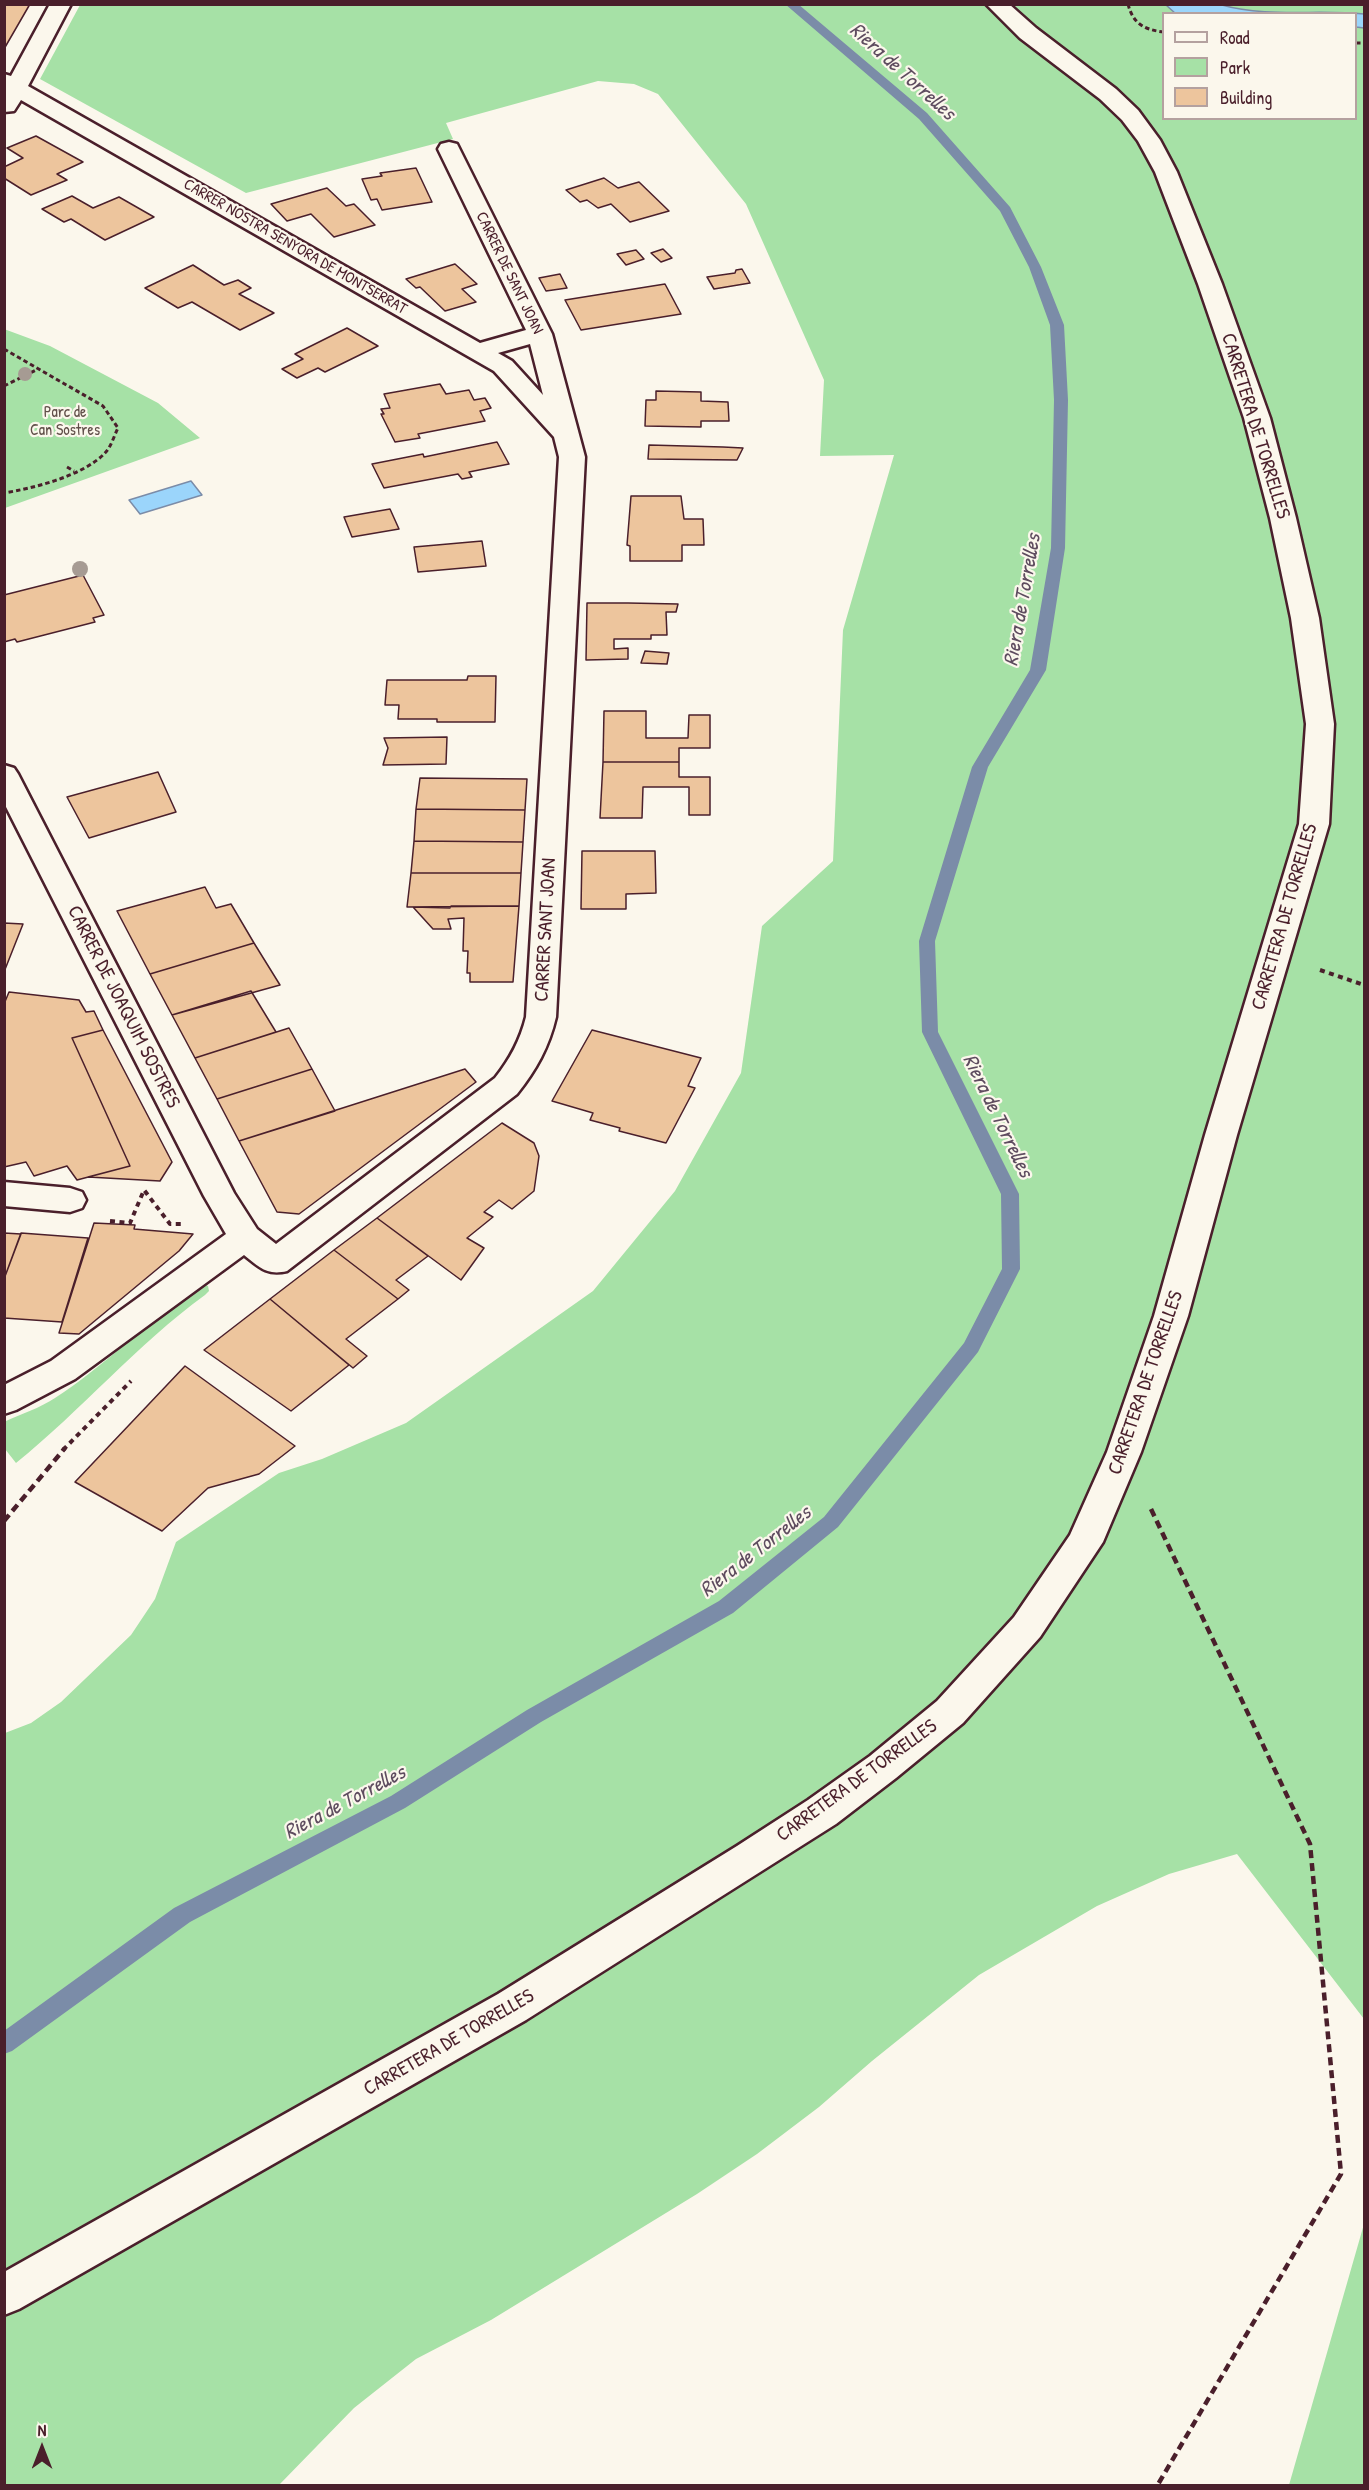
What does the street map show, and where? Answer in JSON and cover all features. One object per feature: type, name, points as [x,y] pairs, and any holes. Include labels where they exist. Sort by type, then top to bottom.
[{"type":"street","points":[[8,92],[61,4]]},
{"type":"street","name":"CARRETERA DE TORRELLES","points":[[4,2295],[512,2007],[751,1858],[822,1812],[883,1767],[950,1712],[1027,1628],[1084,1542],[1124,1452],[1171,1317],[1221,1135],[1314,824],[1320,723],[1305,618],[1283,518],[1257,418],[1210,284],[1166,172],[1149,140],[1116,101],[1028,33],[996,4]]},
{"type":"street","name":"CARRER NOSTRA SENYORA DE MONTSERRAT","points":[[8,92],[502,366],[568,436]]},
{"type":"street","name":"CARRER DE SANT JOAN","points":[[449,149],[540,334],[568,436]]},
{"type":"street","points":[[477,351],[540,334]]},
{"type":"street","name":"CARRER SANT JOAN","points":[[245,1237],[275,1262],[506,1086],[524,1065],[535,1044],[541,1017],[572,458],[568,436]]},
{"type":"street","name":"CARRER DE JOAQUIM SOSTRES","points":[[4,774],[220,1196],[245,1237]]},
{"type":"street","points":[[4,1194],[70,1200]]},
{"type":"street","points":[[4,1401],[63,1370],[245,1237]]},
{"type":"path","points":[[1128,4],[1130,14],[1138,26],[1162,32]]},
{"type":"path","points":[[4,349],[103,406],[118,428],[105,453],[75,472],[20,491],[4,494]]},
{"type":"path","points":[[4,386],[39,369]]},
{"type":"path","points":[[67,467],[75,472]]},
{"type":"path","points":[[70,1200],[90,1220],[130,1223],[144,1190],[170,1224],[185,1224],[174,1183],[204,1165]]},
{"type":"path","points":[[4,1521],[103,1408],[135,1377]]},
{"type":"path","points":[[1124,1452],[1310,1844],[1341,2174],[1157,2486]]},
{"type":"green space","points":[[80,5],[1364,5],[1364,2019],[1237,1854],[1169,1874],[1097,1906],[979,1975],[819,2107],[757,2154],[697,2194],[491,2320],[416,2359],[354,2408],[279,2485],[5,2486],[5,1733],[31,1723],[61,1702],[131,1635],[155,1599],[176,1542],[279,1473],[322,1459],[406,1423],[593,1291],[675,1191],[741,1073],[762,926],[833,861],[843,630],[894,455],[820,456],[824,380],[746,204],[658,94],[634,84],[598,81],[446,123],[453,139],[246,193],[40,79]]},
{"type":"green space","name":"Parc de Can Sostres","points":[[4,329],[50,346],[158,403],[200,438],[5,508]]},
{"type":"green space","points":[[202,1283],[208,1286],[209,1291],[205,1295],[132,1356],[16,1463],[5,1449],[4,1422],[43,1405],[74,1385]]},
{"type":"green space","points":[[1364,2224],[1364,2485],[1289,2485]]},
{"type":"water","points":[[1166,5],[1222,5],[1275,12],[1174,12]]},
{"type":"water","points":[[1357,14],[1364,14],[1364,28],[1357,27]]},
{"type":"water","points":[[191,481],[202,495],[140,514],[129,500]]},
{"type":"building","points":[[4,4],[30,4],[4,49]]},
{"type":"building","points":[[36,136],[83,162],[57,174],[67,180],[31,195],[4,178],[4,167],[23,158],[7,148]]},
{"type":"building","points":[[416,168],[432,202],[382,210],[377,199],[371,200],[362,179],[382,176],[380,173]]},
{"type":"building","points":[[604,178],[618,188],[639,182],[669,211],[630,222],[611,204],[598,208],[587,200],[580,202],[566,190]]},
{"type":"building","points":[[327,188],[346,206],[354,204],[375,225],[334,237],[311,214],[287,221],[271,204]]},
{"type":"building","points":[[72,196],[93,208],[119,197],[154,217],[105,240],[71,219],[64,222],[42,209]]},
{"type":"building","points":[[663,249],[672,258],[661,262],[651,253]]},
{"type":"building","points":[[636,250],[644,259],[626,265],[617,254]]},
{"type":"building","points":[[455,264],[477,284],[462,289],[476,302],[445,311],[420,287],[416,288],[406,279]]},
{"type":"building","points":[[193,265],[224,285],[238,280],[251,288],[239,294],[274,313],[240,330],[192,302],[178,308],[145,288]]},
{"type":"building","points":[[742,269],[750,283],[714,289],[707,277],[735,273],[736,270]]},
{"type":"building","points":[[560,274],[567,288],[546,291],[539,278]]},
{"type":"building","points":[[665,284],[681,314],[581,330],[565,300]]},
{"type":"building","points":[[347,328],[378,346],[325,372],[318,368],[297,378],[282,369],[303,359],[295,354]]},
{"type":"building","points":[[440,384],[446,394],[469,390],[474,400],[485,398],[491,408],[480,411],[485,421],[418,434],[420,438],[395,442],[381,414],[384,414],[381,409],[390,408],[384,394]]},
{"type":"building","points":[[656,391],[701,392],[701,401],[728,402],[729,421],[701,421],[701,427],[645,426],[646,400],[656,400]]},
{"type":"building","points":[[497,442],[509,464],[469,472],[472,477],[462,479],[458,474],[384,488],[372,464],[423,454],[424,457]]},
{"type":"building","points":[[649,445],[743,448],[737,460],[648,459]]},
{"type":"building","points":[[631,496],[681,496],[684,519],[703,519],[704,545],[682,545],[682,561],[630,561],[630,546],[627,545]]},
{"type":"building","points":[[390,509],[399,529],[352,537],[344,517]]},
{"type":"building","points":[[482,541],[486,566],[418,572],[414,547]]},
{"type":"building","points":[[83,575],[104,615],[93,618],[95,622],[17,642],[15,639],[4,642],[4,595]]},
{"type":"building","points":[[587,603],[678,604],[676,612],[666,612],[667,635],[651,635],[651,639],[614,639],[614,649],[628,648],[628,659],[586,660]]},
{"type":"building","points":[[645,651],[669,653],[667,664],[641,663]]},
{"type":"building","points":[[468,676],[496,676],[495,722],[398,719],[399,705],[385,705],[387,680],[467,680]]},
{"type":"building","points":[[604,711],[646,711],[646,738],[688,738],[689,715],[710,715],[710,748],[679,748],[679,762],[603,762]]},
{"type":"building","points":[[447,737],[446,764],[383,765],[388,748],[384,738]]},
{"type":"building","points":[[603,762],[679,762],[679,777],[710,777],[710,815],[689,815],[689,787],[643,787],[642,818],[600,818]]},
{"type":"building","points":[[158,772],[176,812],[89,838],[67,797]]},
{"type":"building","points":[[420,778],[527,779],[525,810],[416,809]]},
{"type":"building","points":[[416,809],[525,810],[523,842],[414,841]]},
{"type":"building","points":[[414,841],[523,842],[521,873],[411,873]]},
{"type":"building","points":[[582,851],[655,851],[656,893],[626,894],[626,909],[581,909]]},
{"type":"building","points":[[411,873],[521,873],[519,906],[407,907]]},
{"type":"building","points":[[205,887],[216,908],[231,904],[254,943],[150,974],[117,911]]},
{"type":"building","points":[[451,906],[519,906],[513,982],[470,982],[470,973],[467,973],[468,951],[463,951],[464,918],[448,919],[451,929],[433,929],[413,907],[450,908]]},
{"type":"building","points":[[4,923],[23,924],[4,972]]},
{"type":"building","points":[[254,943],[280,985],[172,1015],[150,974]]},
{"type":"building","points":[[251,991],[276,1032],[195,1058],[172,1015]]},
{"type":"building","points":[[9,992],[79,1000],[86,1012],[94,1011],[103,1030],[72,1038],[130,1166],[77,1180],[67,1166],[34,1176],[26,1162],[4,1167],[4,1004]]},
{"type":"building","points":[[289,1028],[312,1069],[217,1099],[195,1058]]},
{"type":"building","points":[[103,1030],[172,1162],[160,1181],[88,1177],[130,1166],[72,1038]]},
{"type":"building","points":[[592,1030],[701,1058],[688,1086],[695,1088],[666,1143],[619,1131],[620,1128],[590,1120],[593,1113],[552,1101]]},
{"type":"building","points":[[312,1069],[335,1111],[239,1141],[217,1099]]},
{"type":"building","points":[[465,1069],[476,1082],[299,1214],[277,1212],[239,1141]]},
{"type":"building","points":[[502,1123],[534,1143],[539,1156],[534,1191],[512,1209],[499,1200],[484,1212],[493,1217],[467,1238],[484,1248],[461,1280],[377,1218]]},
{"type":"building","points":[[377,1218],[428,1256],[396,1280],[409,1290],[398,1299],[334,1250]]},
{"type":"building","points":[[94,1223],[135,1225],[134,1229],[193,1234],[179,1251],[79,1334],[59,1333]]},
{"type":"building","points":[[4,1233],[21,1234],[4,1279]]},
{"type":"building","points":[[21,1233],[88,1238],[62,1322],[4,1318],[4,1279]]},
{"type":"building","points":[[334,1250],[398,1299],[346,1339],[367,1356],[353,1368],[270,1299]]},
{"type":"building","points":[[270,1299],[349,1365],[291,1411],[204,1350]]},
{"type":"building","points":[[185,1366],[295,1446],[259,1474],[208,1488],[162,1531],[75,1482]]},
{"type":"waterway","name":"Riera de Torrelles","points":[[4,2044],[182,1915],[398,1802],[534,1716],[726,1607],[831,1522],[971,1347],[1011,1269],[1010,1194],[930,1032],[927,941],[980,767],[1038,670],[1058,548],[1061,400],[1057,325],[1035,267],[1006,210],[923,116],[790,4]]}]
